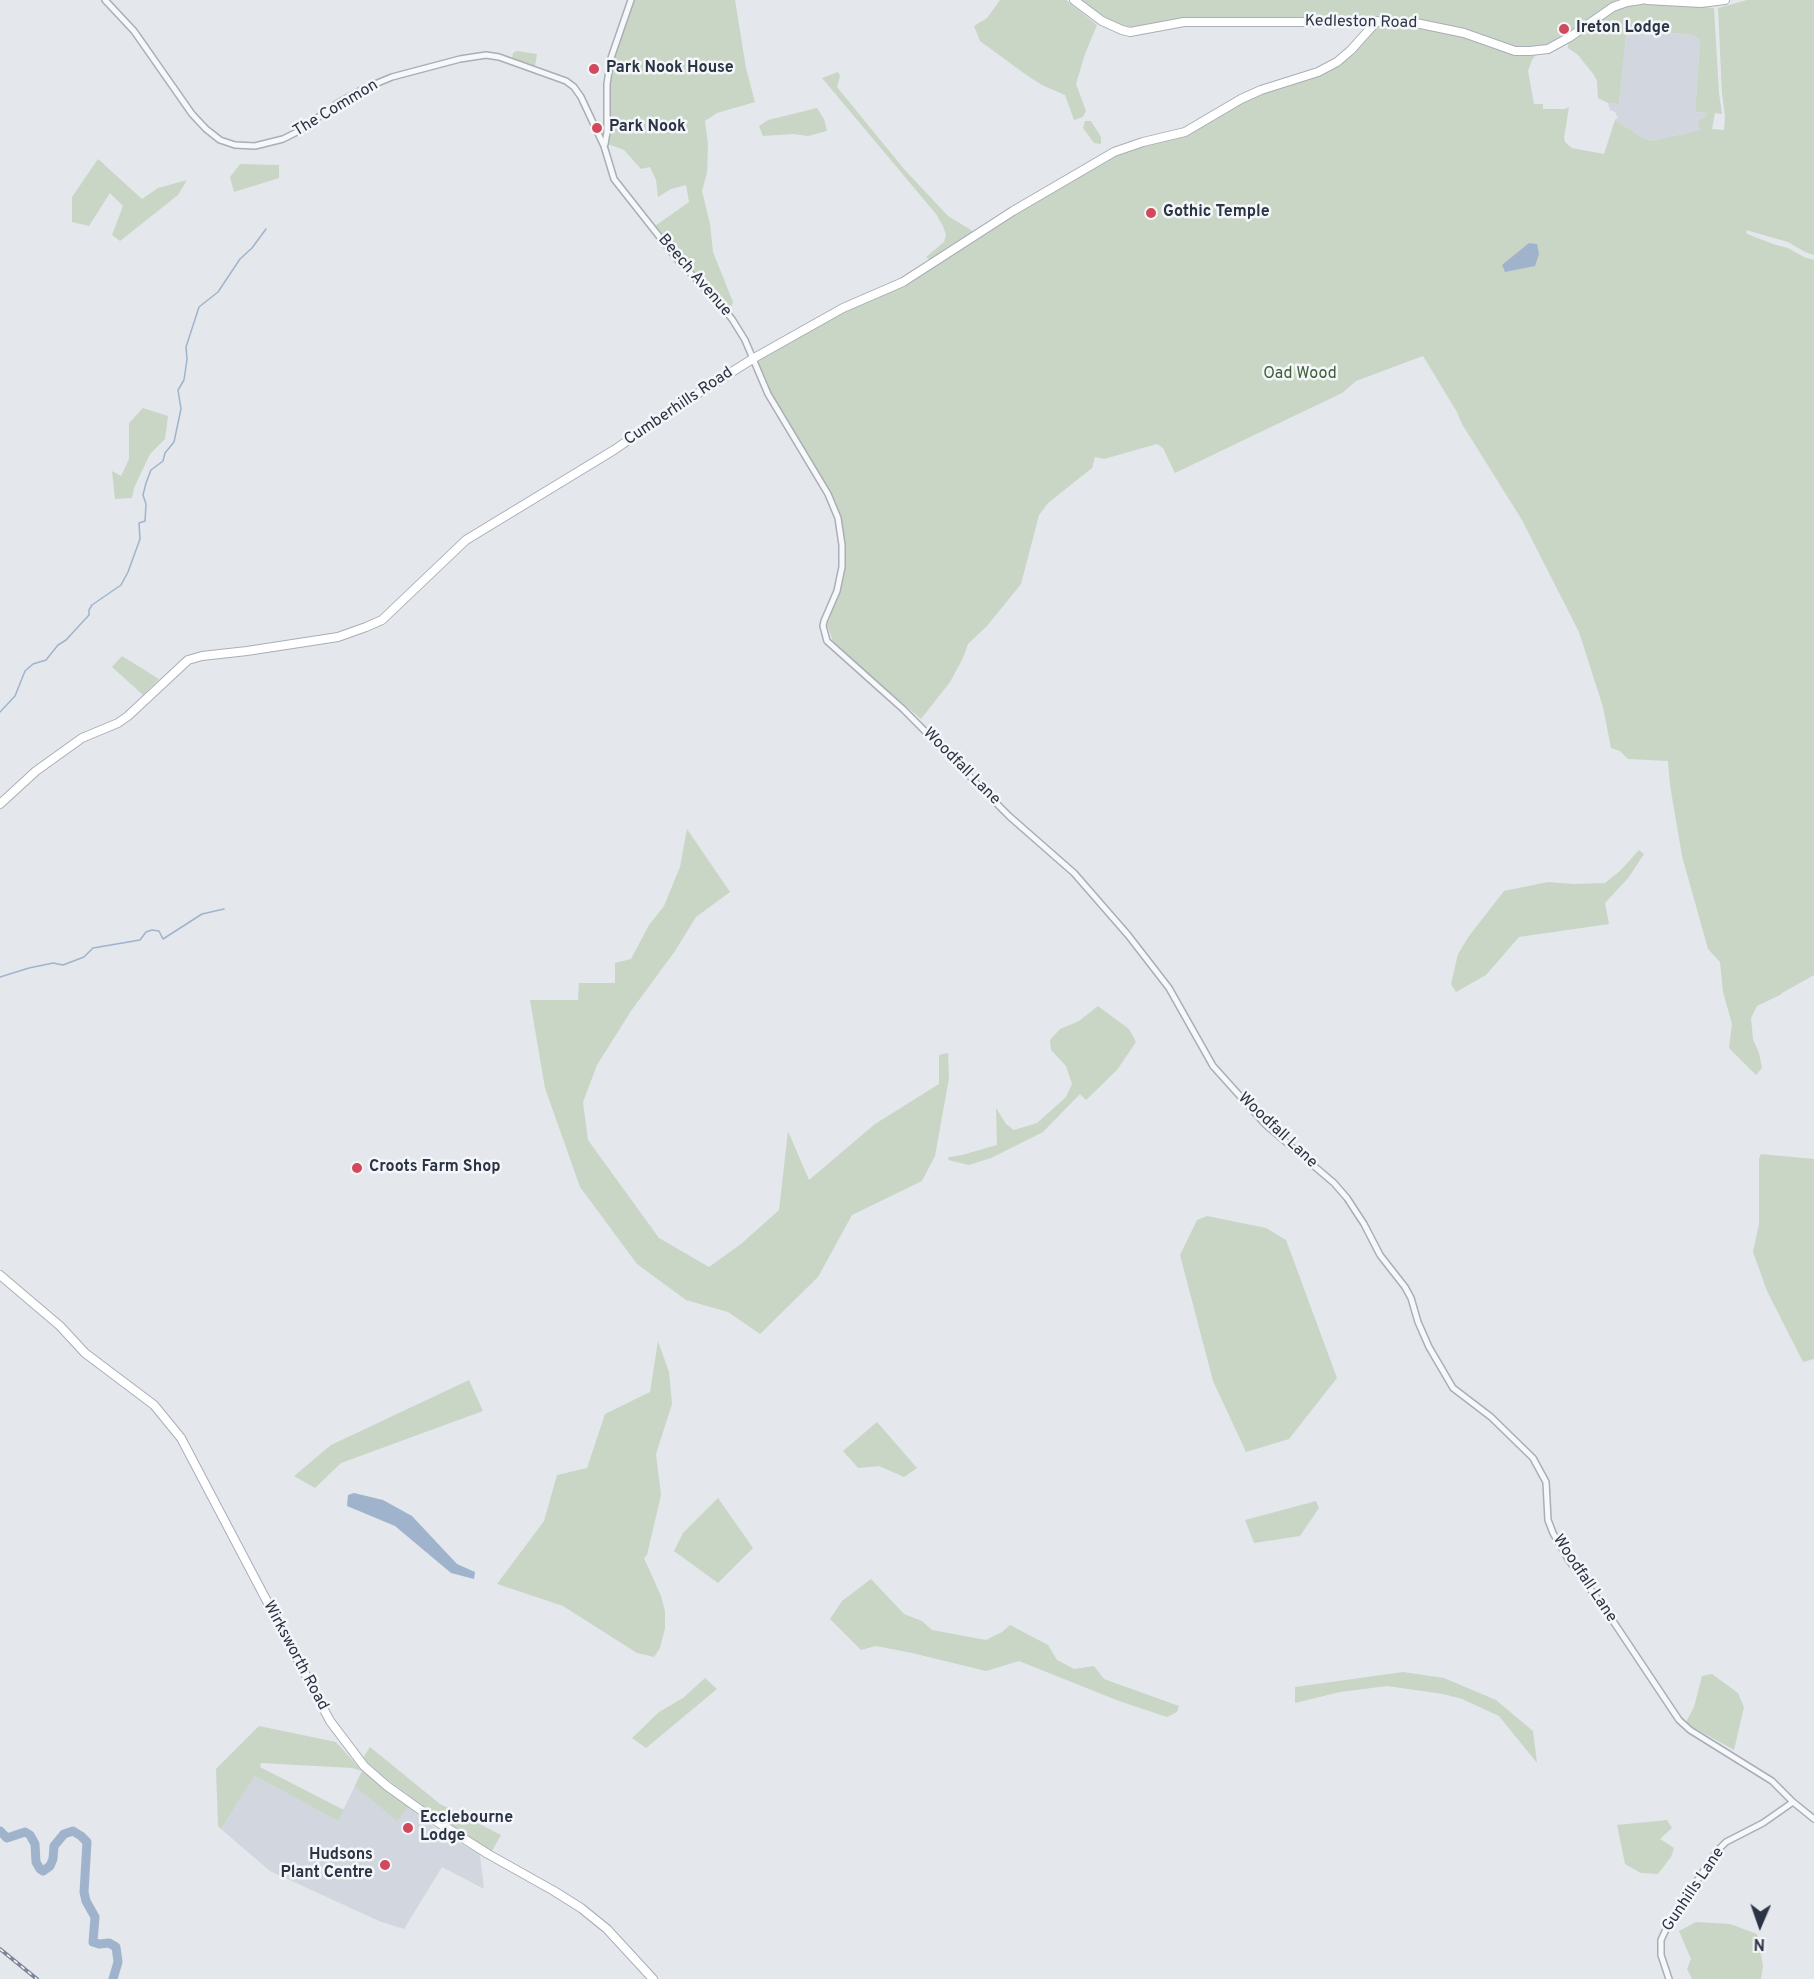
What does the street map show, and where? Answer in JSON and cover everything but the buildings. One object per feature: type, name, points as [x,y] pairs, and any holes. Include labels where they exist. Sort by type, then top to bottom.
[{"type":"street","name":"The Common","points":[[105,0],[134,31],[192,114],[220,140],[235,145],[255,146],[283,139],[355,94],[392,77],[436,64],[486,56],[505,59],[566,81],[574,87],[604,146],[614,179],[628,198]]},
{"type":"street","points":[[604,146],[607,84],[611,58],[631,0]]},
{"type":"street","name":"Kedleston Road","points":[[1074,0],[1098,19],[1130,32],[1184,22],[1412,22],[1439,27],[1515,51],[1548,48],[1570,38],[1619,4],[1641,0]]},
{"type":"street","points":[[1647,0],[1701,3],[1725,0]]},
{"type":"street","name":"Cumberhills Road","points":[[0,804],[36,771],[82,738],[118,723],[128,716],[188,660],[202,656],[338,637],[382,620],[466,540],[615,450],[678,406],[754,358],[843,308],[903,282],[1013,211],[1114,152],[1185,132],[1240,99],[1318,72],[1337,62],[1377,21]]},
{"type":"street","name":"Beech Avenue","points":[[628,198],[677,260],[732,319],[754,358]]},
{"type":"street","name":"Woodfall Lane","points":[[754,358],[768,394],[828,494],[838,518],[842,545],[841,576],[824,621],[827,641],[903,709],[1010,816],[1074,873],[1128,935],[1169,988],[1213,1066],[1266,1125],[1334,1183],[1347,1198],[1380,1255],[1406,1287],[1429,1347],[1454,1388],[1500,1425],[1540,1468],[1546,1482],[1548,1520],[1553,1533],[1568,1559],[1605,1609],[1678,1720],[1690,1731],[1772,1781],[1814,1819]]},
{"type":"street","name":"Wirksworth Road","points":[[0,1275],[60,1326],[85,1353],[154,1405],[181,1438],[330,1721],[364,1766],[387,1786],[436,1821],[581,1908],[606,1929],[653,1979]]},
{"type":"street","name":"Gunhills Lane","points":[[1669,1979],[1661,1955],[1661,1940],[1668,1925],[1716,1852],[1726,1842],[1763,1823],[1793,1802]]},
{"type":"shaded area","points":[[1632,30],[1693,35],[1700,40],[1695,112],[1706,113],[1705,117],[1699,120],[1698,127],[1701,130],[1650,141],[1615,120],[1618,118],[1615,112],[1610,110],[1608,103],[1619,104],[1626,37]]},
{"type":"shaded area","points":[[362,1771],[435,1828],[480,1855],[484,1889],[442,1867],[404,1929],[379,1921],[270,1871],[221,1829],[255,1776],[338,1821]]},
{"type":"green space","points":[[634,0],[735,0],[746,68],[755,102],[717,113],[705,121],[708,144],[707,173],[702,191],[710,224],[713,252],[733,302],[729,312],[685,265],[655,226],[689,202],[686,185],[671,189],[658,197],[656,180],[650,167],[641,169],[624,150],[608,144],[608,85],[613,58]]},
{"type":"green space","points":[[1000,0],[1066,0],[1097,25],[1076,84],[1086,111],[1083,117],[1074,120],[1065,95],[1042,85],[980,41],[974,26],[987,18]]},
{"type":"green space","points":[[1079,0],[1617,0],[1578,29],[1564,36],[1561,35],[1553,43],[1539,47],[1518,48],[1440,24],[1392,18],[1187,19],[1126,28],[1100,17]]},
{"type":"green space","name":"Oad Wood","points":[[1747,0],[1814,0],[1814,255],[1788,242],[1746,230],[1747,234],[1814,260],[1814,975],[1757,1006],[1751,1018],[1753,1039],[1762,1068],[1756,1075],[1729,1048],[1732,1024],[1723,992],[1720,962],[1708,949],[1682,856],[1668,761],[1628,759],[1620,751],[1611,748],[1603,707],[1579,632],[1522,520],[1423,356],[1356,381],[1342,393],[1175,473],[1163,448],[1157,444],[1104,459],[1095,457],[1092,468],[1048,503],[1039,515],[1021,584],[987,626],[968,644],[950,682],[921,719],[834,644],[827,625],[844,577],[841,519],[830,492],[772,399],[758,365],[760,358],[935,262],[1109,157],[1164,139],[1253,95],[1320,73],[1375,29],[1385,24],[1437,27],[1512,51],[1538,52],[1528,71],[1534,104],[1543,104],[1543,109],[1569,107],[1565,142],[1572,148],[1604,154],[1615,120],[1650,141],[1701,130],[1698,127],[1699,120],[1705,117],[1706,113],[1695,112],[1700,40],[1693,35],[1636,30],[1628,33],[1619,104],[1608,103],[1598,98],[1597,81],[1594,75],[1578,55],[1568,48],[1568,44],[1616,9],[1628,5],[1666,3],[1714,8],[1722,114],[1715,113],[1712,129],[1724,130],[1718,8]]},
{"type":"green space","points":[[517,51],[537,54],[535,66],[512,58],[513,53]]},
{"type":"green space","points":[[838,72],[840,76],[837,87],[904,169],[948,216],[976,233],[930,260],[926,257],[944,242],[946,235],[943,226],[936,214],[822,78]]},
{"type":"green space","points":[[817,108],[824,119],[827,131],[808,136],[793,134],[763,136],[759,126],[768,120]]},
{"type":"green space","points":[[1085,121],[1091,121],[1101,137],[1101,144],[1094,143],[1083,128]]},
{"type":"green space","points":[[98,159],[142,199],[158,188],[187,180],[178,195],[120,241],[112,235],[123,206],[110,193],[89,226],[72,222],[72,197]]},
{"type":"green space","points":[[240,164],[279,165],[279,178],[234,192],[230,177]]},
{"type":"green space","points":[[143,408],[168,416],[165,439],[150,454],[134,488],[132,498],[115,499],[112,471],[121,476],[129,459],[129,423]]},
{"type":"green space","points":[[122,656],[159,679],[143,695],[112,667]]},
{"type":"green space","points":[[687,829],[730,892],[696,917],[597,1065],[583,1102],[588,1140],[659,1238],[709,1267],[741,1244],[779,1210],[788,1131],[809,1180],[875,1124],[939,1084],[939,1055],[948,1053],[949,1078],[935,1156],[922,1181],[852,1215],[818,1277],[760,1334],[728,1312],[686,1300],[637,1264],[580,1187],[545,1088],[530,1000],[578,1000],[579,983],[615,983],[615,963],[631,959],[649,925],[664,906],[680,867]]},
{"type":"green space","points":[[1639,850],[1644,854],[1629,877],[1605,903],[1609,924],[1519,937],[1486,975],[1456,992],[1451,984],[1458,954],[1504,891],[1548,882],[1605,883],[1620,871]]},
{"type":"green space","points":[[1098,1006],[1129,1029],[1136,1042],[1117,1070],[1086,1100],[1080,1094],[1043,1132],[991,1158],[969,1165],[948,1160],[949,1157],[997,1145],[996,1108],[1006,1124],[1014,1130],[1037,1123],[1066,1097],[1072,1084],[1066,1066],[1051,1050],[1050,1040],[1060,1029],[1079,1021]]},
{"type":"green space","points":[[1761,1154],[1814,1159],[1814,1359],[1803,1362],[1767,1291],[1753,1252],[1759,1224],[1759,1159]]},
{"type":"green space","points":[[1207,1216],[1266,1228],[1286,1240],[1337,1378],[1289,1439],[1246,1452],[1213,1381],[1180,1255],[1197,1220]]},
{"type":"green space","points":[[658,1341],[669,1372],[672,1404],[656,1454],[661,1495],[647,1555],[644,1558],[661,1596],[665,1611],[665,1628],[660,1648],[654,1657],[637,1653],[563,1606],[497,1584],[544,1521],[557,1475],[587,1468],[605,1414],[650,1392]]},
{"type":"green space","points":[[469,1380],[483,1411],[341,1463],[315,1488],[294,1476],[331,1445]]},
{"type":"green space","points":[[877,1422],[917,1468],[904,1477],[879,1466],[858,1468],[843,1451]]},
{"type":"green space","points":[[718,1498],[753,1548],[718,1583],[674,1551],[683,1533]]},
{"type":"green space","points":[[1316,1501],[1319,1508],[1300,1536],[1254,1543],[1245,1520]]},
{"type":"green space","points":[[871,1579],[904,1614],[922,1621],[932,1630],[986,1640],[1010,1625],[1048,1645],[1057,1660],[1074,1669],[1094,1666],[1104,1679],[1179,1706],[1177,1712],[1167,1717],[1119,1701],[1019,1661],[986,1671],[876,1646],[861,1650],[830,1619],[842,1601]]},
{"type":"green space","points":[[1403,1672],[1444,1678],[1496,1700],[1533,1731],[1537,1763],[1499,1716],[1462,1699],[1443,1694],[1387,1686],[1340,1692],[1295,1703],[1295,1687]]},
{"type":"green space","points":[[1712,1674],[1738,1693],[1744,1707],[1734,1750],[1686,1722],[1694,1707],[1702,1676]]},
{"type":"green space","points":[[705,1678],[717,1689],[646,1748],[632,1738],[659,1712],[683,1698]]},
{"type":"green space","points":[[259,1726],[336,1742],[362,1771],[352,1768],[261,1763],[260,1767],[344,1810],[338,1821],[255,1776],[221,1829],[218,1826],[216,1769]]},
{"type":"green space","points":[[370,1747],[440,1804],[501,1835],[492,1851],[451,1827],[384,1777],[363,1758]]},
{"type":"green space","points":[[362,1771],[408,1807],[397,1821],[355,1786]]},
{"type":"green space","points":[[1667,1820],[1672,1828],[1660,1839],[1674,1848],[1671,1857],[1658,1874],[1641,1873],[1625,1864],[1617,1825]]},
{"type":"green space","points":[[1696,1922],[1730,1924],[1757,1934],[1763,1966],[1761,1979],[1692,1979],[1687,1969],[1691,1959],[1679,1931]]},
{"type":"water","points":[[1529,243],[1537,244],[1539,254],[1535,266],[1505,272],[1502,265]]},
{"type":"water","points":[[354,1493],[383,1500],[412,1516],[457,1564],[475,1572],[474,1579],[451,1573],[395,1526],[347,1506],[348,1495]]},
{"type":"waterway","points":[[0,712],[15,696],[25,671],[33,664],[46,660],[89,615],[92,605],[121,585],[140,539],[139,523],[145,521],[146,504],[143,495],[146,483],[151,470],[163,461],[165,453],[174,442],[181,409],[178,390],[184,380],[186,347],[199,307],[218,292],[240,259],[252,248],[266,229]]},
{"type":"waterway","points":[[0,977],[53,963],[63,965],[84,957],[93,948],[140,940],[146,932],[152,930],[159,931],[163,939],[202,914],[224,909]]},
{"type":"waterway","points":[[0,1831],[7,1838],[25,1832],[30,1835],[35,1844],[36,1862],[43,1871],[50,1866],[54,1846],[64,1834],[73,1831],[87,1842],[84,1892],[95,1917],[93,1942],[109,1943],[116,1947],[118,1962],[113,1979]]},
{"type":"railway","points":[[0,1949],[37,1979]]},
{"type":"place","name":"Ireton Lodge","points":[[1564,29]]},
{"type":"place","name":"Park Nook House","points":[[594,69]]},
{"type":"place","name":"Park Nook","points":[[597,128]]},
{"type":"place","name":"Gothic Temple","points":[[1151,213]]},
{"type":"place","name":"Croots Farm Shop","points":[[357,1168]]},
{"type":"place","name":"Ecclebourne Lodge","points":[[408,1828]]},
{"type":"place","name":"Hudsons Plant Centre","points":[[385,1865]]}]
